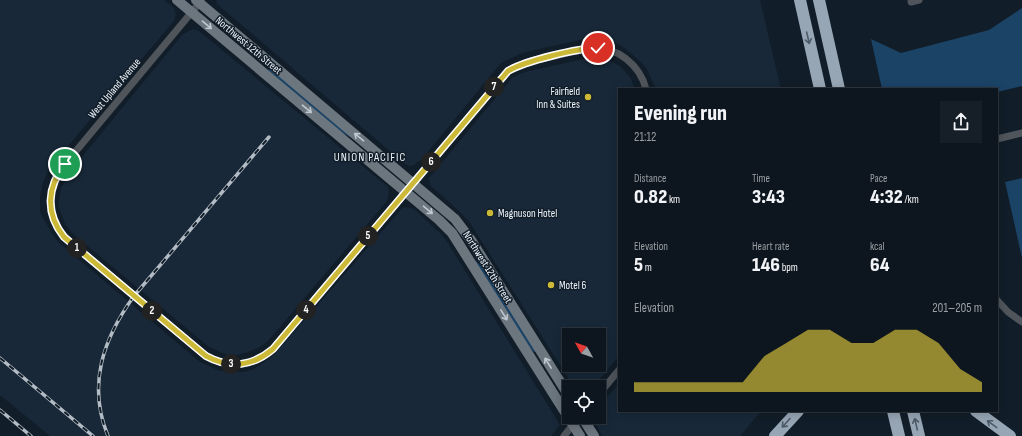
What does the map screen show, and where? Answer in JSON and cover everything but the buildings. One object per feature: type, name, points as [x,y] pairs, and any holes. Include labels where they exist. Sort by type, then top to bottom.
[{"type":"highway","points":[[800,0],[820,88]]},
{"type":"highway","points":[[819,0],[839,88]]},
{"type":"highway","points":[[775,436],[797,412]]},
{"type":"highway","points":[[893,412],[899,436]]},
{"type":"highway","points":[[913,412],[919,436]]},
{"type":"highway","points":[[977,412],[1010,436]]},
{"type":"main road","name":"Northwest 12th Street","points":[[177,0],[406,192],[452,233],[580,436]]},
{"type":"main road","name":"Northwest 12th Street","points":[[199,1],[414,183],[461,226],[562,385]]},
{"type":"main road","points":[[586,424],[594,436]]},
{"type":"street","points":[[911,2],[918,0]]},
{"type":"street","name":"West Upland Avenue","points":[[199,1],[192,12],[61,169],[54,182],[50,195],[52,215],[64,237],[201,352],[213,360],[223,363],[241,364],[257,360],[273,349],[406,192]]},
{"type":"street","points":[[406,192],[508,71],[523,64],[582,50],[598,48],[614,52],[626,59],[635,67],[642,77],[646,88]]},
{"type":"street","points":[[998,139],[1022,133]]},
{"type":"street","points":[[998,301],[1008,312],[1022,322]]},
{"type":"street","points":[[606,386],[618,371]]},
{"type":"street","points":[[564,436],[573,425]]},
{"type":"shaded area","points":[[0,0],[164,0],[174,8],[176,14],[174,21],[51,166],[43,182],[40,197],[40,212],[58,242],[200,362],[220,371],[244,372],[254,369],[273,356],[402,208],[406,207],[414,209],[441,234],[448,243],[560,425],[551,436],[50,436],[0,395]]},
{"type":"shaded area","points":[[216,0],[760,0],[781,88],[656,88],[647,69],[622,46],[608,40],[595,38],[584,39],[522,53],[501,63],[422,159],[410,166],[405,164],[217,4]]},
{"type":"shaded area","points":[[1022,8],[1022,86],[998,92],[998,88],[882,88],[871,39],[901,53],[989,30]]},
{"type":"shaded area","points":[[193,29],[199,31],[388,187],[389,191],[387,201],[268,341],[260,347],[237,355],[227,355],[209,347],[79,239],[65,224],[58,205],[61,188],[71,170],[183,34]]},
{"type":"shaded area","points":[[593,57],[606,59],[620,66],[630,77],[635,88],[618,88],[618,357],[606,372],[606,328],[562,328],[562,368],[470,223],[430,185],[429,178],[512,78],[529,71]]},
{"type":"shaded area","points":[[269,69],[285,79],[357,141],[338,130],[268,70]]},
{"type":"shaded area","points":[[1022,178],[1022,258],[1005,182]]},
{"type":"shaded area","points":[[476,261],[485,270],[536,351],[534,352],[526,344],[475,262]]},
{"type":"shaded area","points":[[564,372],[606,372],[599,380],[570,380]]},
{"type":"shaded area","points":[[618,384],[618,412],[760,412],[740,436],[602,436],[596,424],[606,424],[606,399]]},
{"type":"railway","points":[[108,436],[102,417],[99,399],[99,381],[107,346],[123,312],[134,296],[269,137]]},
{"type":"railway","points":[[0,358],[93,436]]},
{"type":"railway","points":[[0,410],[31,436]]},
{"type":"place","name":"Fairfield Inn & Suites","points":[[588,97]]},
{"type":"place","name":"Magnuson Hotel","points":[[490,213]]},
{"type":"place","name":"Motel 6","points":[[551,285]]},
{"type":"district","name":"UNION PACIFIC","points":[[370,157]]},
{"type":"route","points":[[65,164],[55,178],[50,195],[52,215],[64,237],[206,356],[213,360],[233,365],[249,363],[257,360],[273,349],[508,71],[523,64],[554,56],[598,48]]}]
